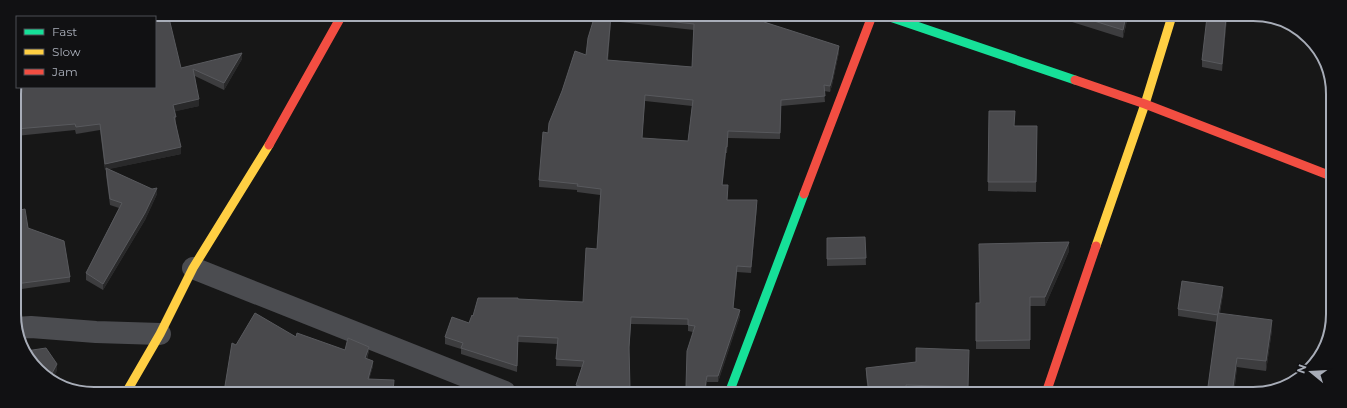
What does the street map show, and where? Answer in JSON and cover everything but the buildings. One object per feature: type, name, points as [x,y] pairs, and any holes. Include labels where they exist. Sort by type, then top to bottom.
[{"type":"street","points":[[129,387],[160,334],[193,268],[264,153],[339,21]]},
{"type":"street","points":[[731,387],[870,21]]},
{"type":"street","points":[[902,21],[1145,104],[1326,174]]},
{"type":"street","points":[[1048,387],[1145,104],[1170,21]]},
{"type":"street","points":[[193,268],[492,387]]},
{"type":"street","points":[[22,328],[160,334]]},
{"type":"traffic: fast","points":[[902,21],[1075,80]]},
{"type":"traffic: fast","points":[[731,387],[804,194]]},
{"type":"traffic: slow","points":[[1096,246],[1145,104],[1170,21]]},
{"type":"traffic: slow","points":[[129,387],[160,334],[193,268],[269,145]]},
{"type":"traffic: jam","points":[[269,145],[339,21]]},
{"type":"traffic: jam","points":[[804,194],[870,21]]},
{"type":"traffic: jam","points":[[1075,80],[1145,104],[1326,174]]},
{"type":"traffic: jam","points":[[1048,387],[1096,246]]}]
